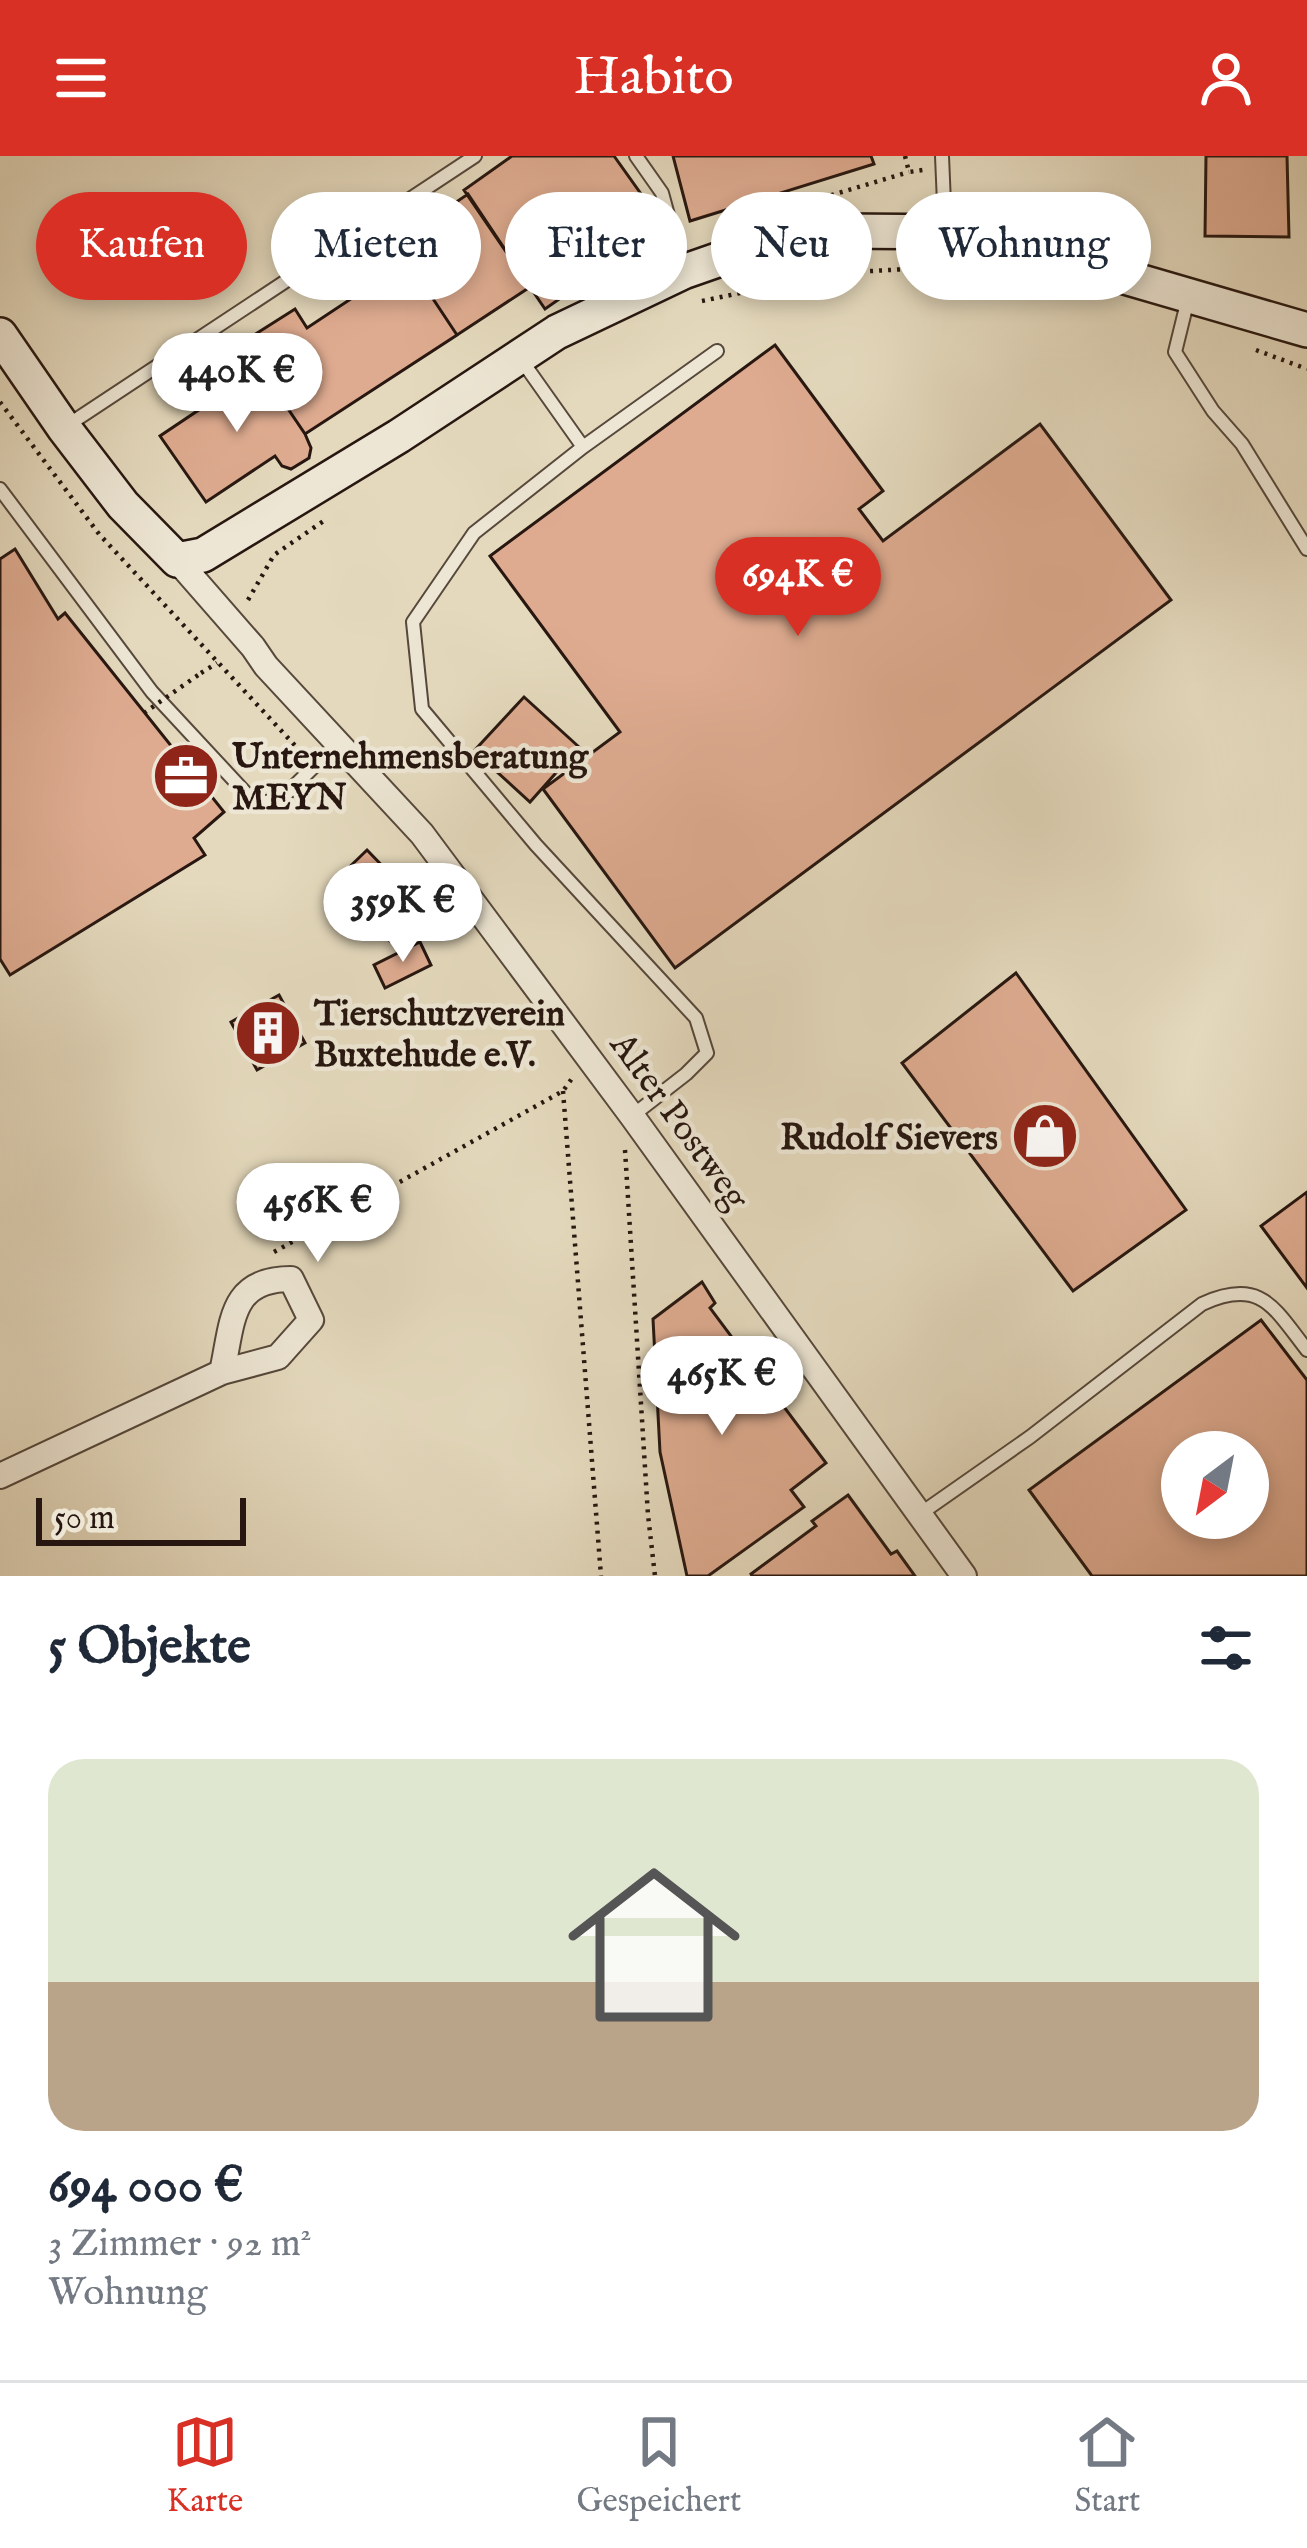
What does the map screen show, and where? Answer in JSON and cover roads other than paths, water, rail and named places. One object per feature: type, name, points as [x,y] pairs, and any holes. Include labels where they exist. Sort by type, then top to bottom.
[{"type":"street","points":[[177,560],[203,555],[399,436],[557,332],[690,287],[726,256],[839,231],[896,231]]},
{"type":"street","points":[[1151,285],[1307,330]]},
{"type":"street","name":"Alter Postweg","points":[[0,334],[123,505],[422,834],[964,1576]]},
{"type":"street","points":[[0,1476],[222,1372],[278,1357],[311,1320],[291,1279],[265,1279],[239,1300],[222,1372]]},
{"type":"lane","points":[[64,428],[475,156]]},
{"type":"lane","points":[[636,156],[662,193],[690,287]]},
{"type":"lane","points":[[942,161],[943,192]]},
{"type":"lane","points":[[1189,296],[1175,352],[1242,444],[1307,549]]},
{"type":"lane","points":[[627,1110],[686,1074],[707,1053],[696,1018],[536,845],[422,709],[413,622],[474,533],[717,350]]},
{"type":"lane","points":[[520,357],[583,447]]},
{"type":"lane","points":[[0,489],[152,692],[256,804],[281,799],[338,743]]},
{"type":"lane","points":[[920,1514],[1030,1437],[1202,1304],[1223,1294],[1249,1294],[1270,1303],[1307,1350]]},
{"type":"place","name":"Unternehmensberatung MEYN","points":[[186,776]]},
{"type":"place","name":"Tierschutzverein Buxtehude e.V.","points":[[268,1033]]},
{"type":"place","name":"Rudolf Sievers","points":[[1045,1136]]}]
